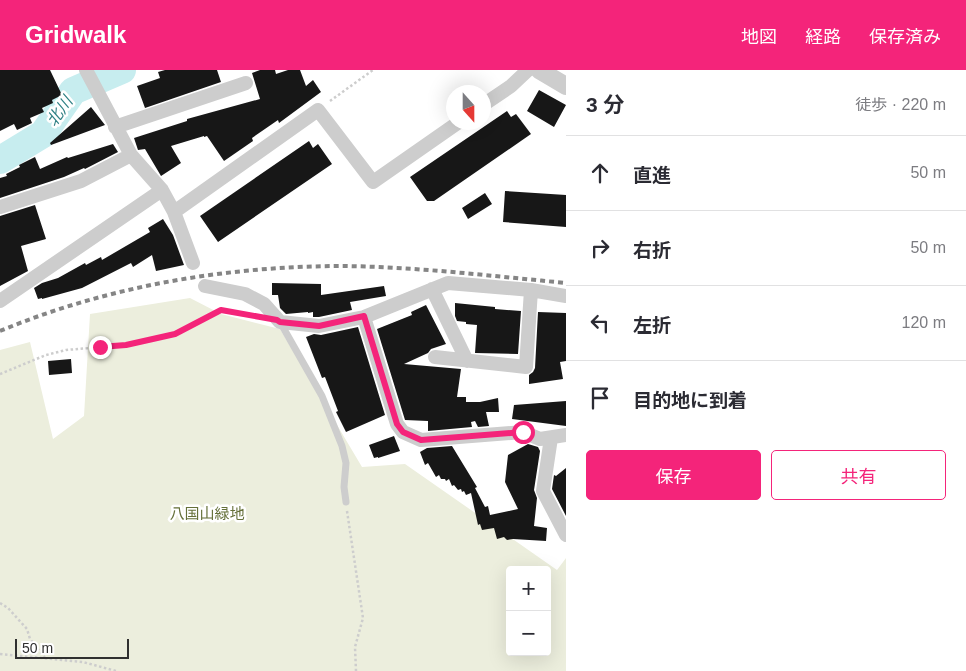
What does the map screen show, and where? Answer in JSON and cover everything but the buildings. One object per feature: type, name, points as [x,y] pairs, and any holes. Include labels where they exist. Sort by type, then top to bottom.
[{"type":"street","points":[[86,70],[131,155],[162,190],[174,212],[194,263]]},
{"type":"street","points":[[491,101],[528,70]]},
{"type":"street","points":[[539,70],[566,86]]},
{"type":"street","points":[[115,127],[246,83]]},
{"type":"street","points":[[174,212],[318,110],[373,182],[448,130]]},
{"type":"street","points":[[0,207],[81,181],[131,155]]},
{"type":"street","points":[[0,300],[162,190]]},
{"type":"street","points":[[205,286],[245,294],[264,304],[278,321],[319,326],[364,316],[448,283],[531,290],[566,296]]},
{"type":"street","points":[[432,290],[467,361]]},
{"type":"street","points":[[435,357],[526,367],[531,290]]},
{"type":"street","points":[[364,316],[397,424],[403,432],[421,440],[523,432],[540,439],[566,435]]},
{"type":"street","points":[[551,438],[543,491],[566,536]]},
{"type":"lane","points":[[278,321],[322,396],[342,446],[346,463],[344,487],[346,502]]},
{"type":"path","points":[[318,110],[373,70]]},
{"type":"path","points":[[0,374],[46,355],[66,350],[126,345],[175,334],[221,310],[278,321]]},
{"type":"path","points":[[346,502],[363,618],[355,647],[356,671]]},
{"type":"path","points":[[0,603],[8,608],[27,629],[30,639],[45,658]]},
{"type":"path","points":[[0,654],[83,662],[116,671]]},
{"type":"green space","name":"八国山緑地","points":[[190,298],[221,314],[280,329],[362,467],[405,464],[557,570],[566,558],[566,671],[0,671],[0,350],[30,342],[53,439],[84,416],[90,314]]},
{"type":"waterway","name":"北川","points":[[0,160],[43,134],[73,91],[122,70]]},
{"type":"railway","points":[[0,331],[41,315],[125,291],[212,275],[256,270],[344,266],[399,268],[566,283]]},
{"type":"route","points":[[100,347],[126,345],[175,334],[221,310],[280,322],[319,326],[364,316],[397,424],[403,432],[421,440],[523,432]]}]
